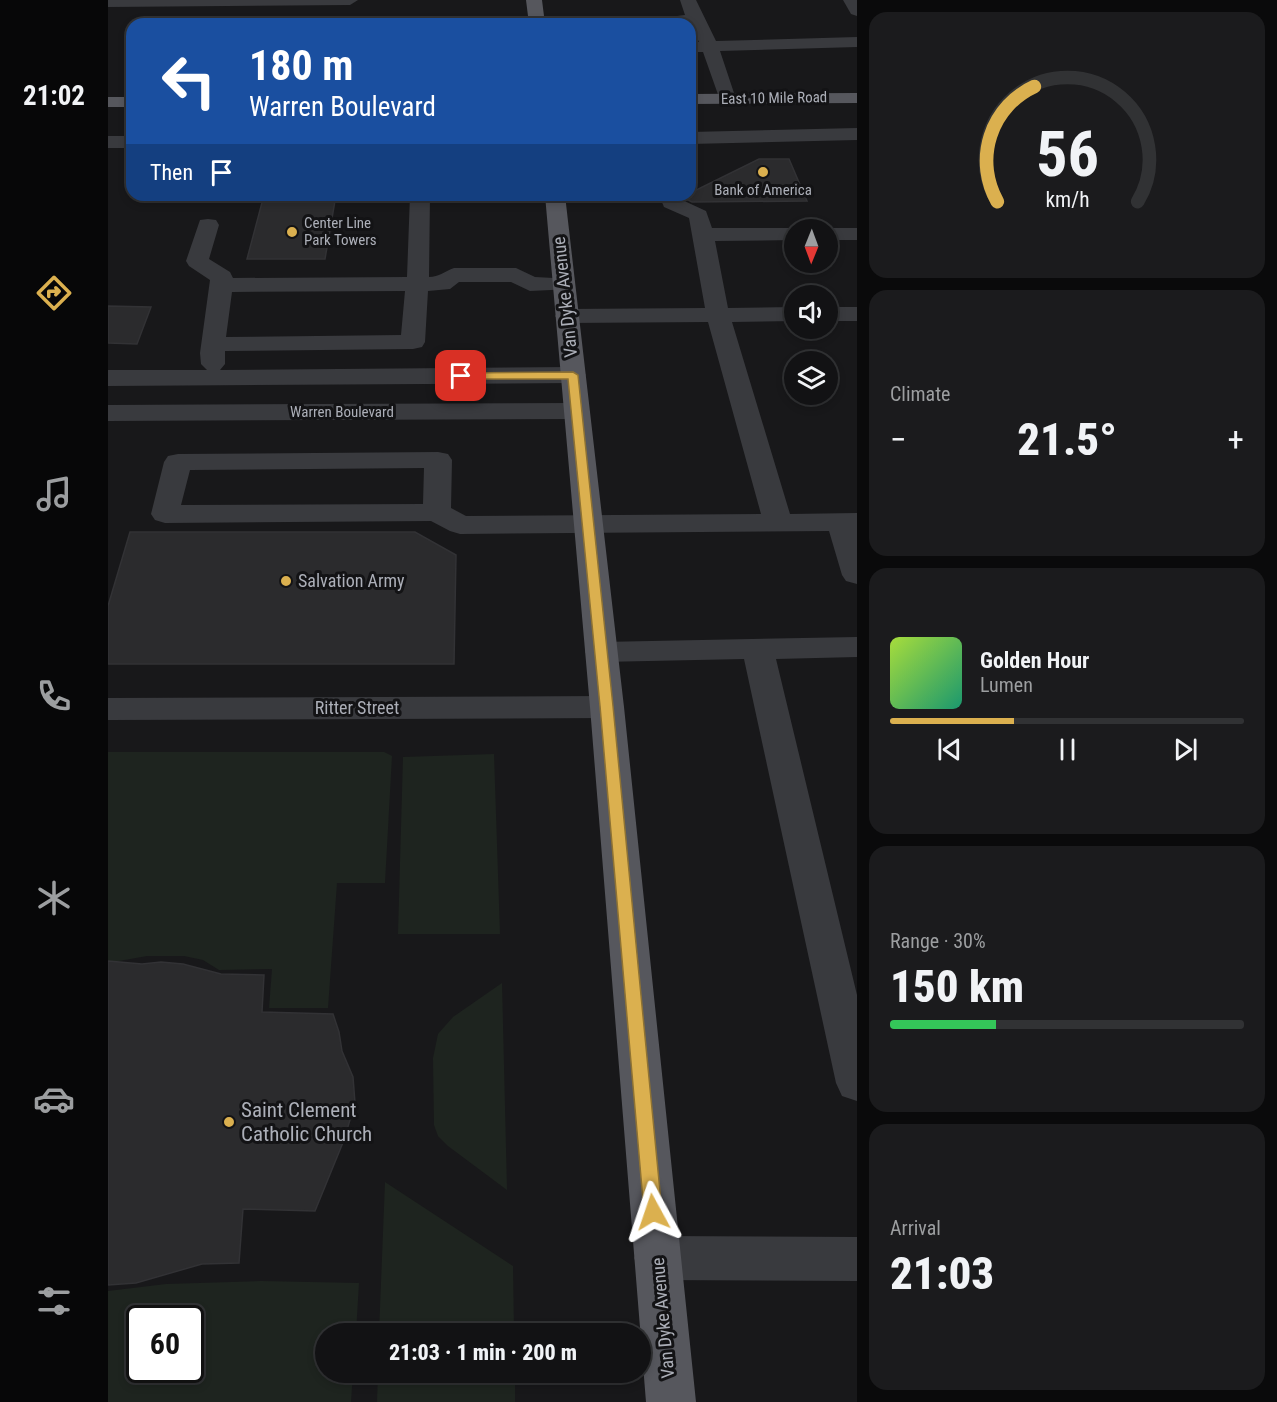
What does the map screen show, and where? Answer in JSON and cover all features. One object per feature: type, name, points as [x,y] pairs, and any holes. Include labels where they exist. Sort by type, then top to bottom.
[{"type":"main road","points":[[534,0],[536,18]]},
{"type":"main road","name":"East 10 Mile Road","points":[[696,99],[857,98]]},
{"type":"main road","points":[[108,102],[126,102]]},
{"type":"main road","name":"Van Dyke Avenue","points":[[556,201],[575,411],[607,706],[671,1402]]},
{"type":"street","points":[[288,17],[298,0]]},
{"type":"street","points":[[108,2],[350,0]]},
{"type":"street","points":[[688,0],[695,18]]},
{"type":"street","points":[[851,0],[857,11]]},
{"type":"street","points":[[696,21],[710,46],[727,99]]},
{"type":"street","points":[[696,47],[857,42]]},
{"type":"street","points":[[696,138],[857,134]]},
{"type":"street","points":[[108,142],[126,142]]},
{"type":"street","points":[[213,344],[413,342],[420,201]]},
{"type":"street","points":[[670,201],[699,215],[718,314],[778,523]]},
{"type":"street","points":[[208,225],[197,261],[222,277],[222,293],[212,351],[214,378],[239,412]]},
{"type":"street","points":[[703,235],[784,234]]},
{"type":"street","points":[[838,234],[857,234]]},
{"type":"street","points":[[222,293],[416,293],[442,284],[452,290],[520,291],[530,284],[564,284]]},
{"type":"street","points":[[567,316],[784,314]]},
{"type":"street","points":[[838,314],[857,314]]},
{"type":"street","name":"Warren Boulevard","points":[[108,378],[573,375]]},
{"type":"street","name":"Warren Boulevard","points":[[108,413],[575,411]]},
{"type":"street","points":[[437,512],[438,460],[178,462],[165,514],[437,512],[460,525],[849,522],[857,575]]},
{"type":"street","points":[[601,652],[857,646]]},
{"type":"street","points":[[758,650],[857,1083]]},
{"type":"street","name":"Ritter Street","points":[[108,710],[607,706]]},
{"type":"street","points":[[657,1258],[857,1259]]},
{"type":"shaded area","points":[[108,752],[384,752],[392,756],[385,883],[337,883],[328,1008],[269,1008],[272,969],[219,970],[203,960],[184,956],[147,956],[108,963]]},
{"type":"shaded area","points":[[494,754],[500,934],[398,934],[403,757]]},
{"type":"shaded area","points":[[502,983],[507,1190],[448,1146],[438,1136],[434,1125],[433,1058],[438,1034],[453,1017]]},
{"type":"shaded area","points":[[385,1182],[513,1266],[514,1323],[379,1323]]},
{"type":"shaded area","points":[[261,1281],[359,1283],[357,1323],[315,1323],[315,1383],[352,1383],[351,1402],[108,1402],[108,1291],[166,1284]]},
{"type":"shaded area","points":[[378,1383],[515,1383],[515,1402],[377,1402]]},
{"type":"building","name":"Bank of America","points":[[759,159],[789,159],[807,201],[692,202],[690,201],[696,201],[696,190]]},
{"type":"building","name":"Center Line Park Towers","points":[[262,201],[335,201],[325,259],[247,259]]},
{"type":"building","points":[[108,306],[151,307],[137,344],[108,343]]},
{"type":"building","name":"Salvation Army","points":[[130,532],[415,532],[456,555],[454,664],[108,664],[108,606]]},
{"type":"building","name":"Saint Clement Catholic Church","points":[[108,961],[142,964],[161,962],[183,964],[221,974],[264,975],[262,1012],[333,1014],[342,1051],[353,1077],[355,1103],[344,1140],[315,1211],[243,1209],[239,1263],[202,1264],[136,1283],[108,1285]]},
{"type":"place","name":"Bank of America","points":[[763,172]]},
{"type":"place","name":"Center Line Park Towers","points":[[292,232]]},
{"type":"place","name":"Salvation Army","points":[[286,581]]},
{"type":"place","name":"Saint Clement Catholic Church","points":[[229,1122]]},
{"type":"route","points":[[461,376],[573,375],[607,706],[653,1212]]}]
